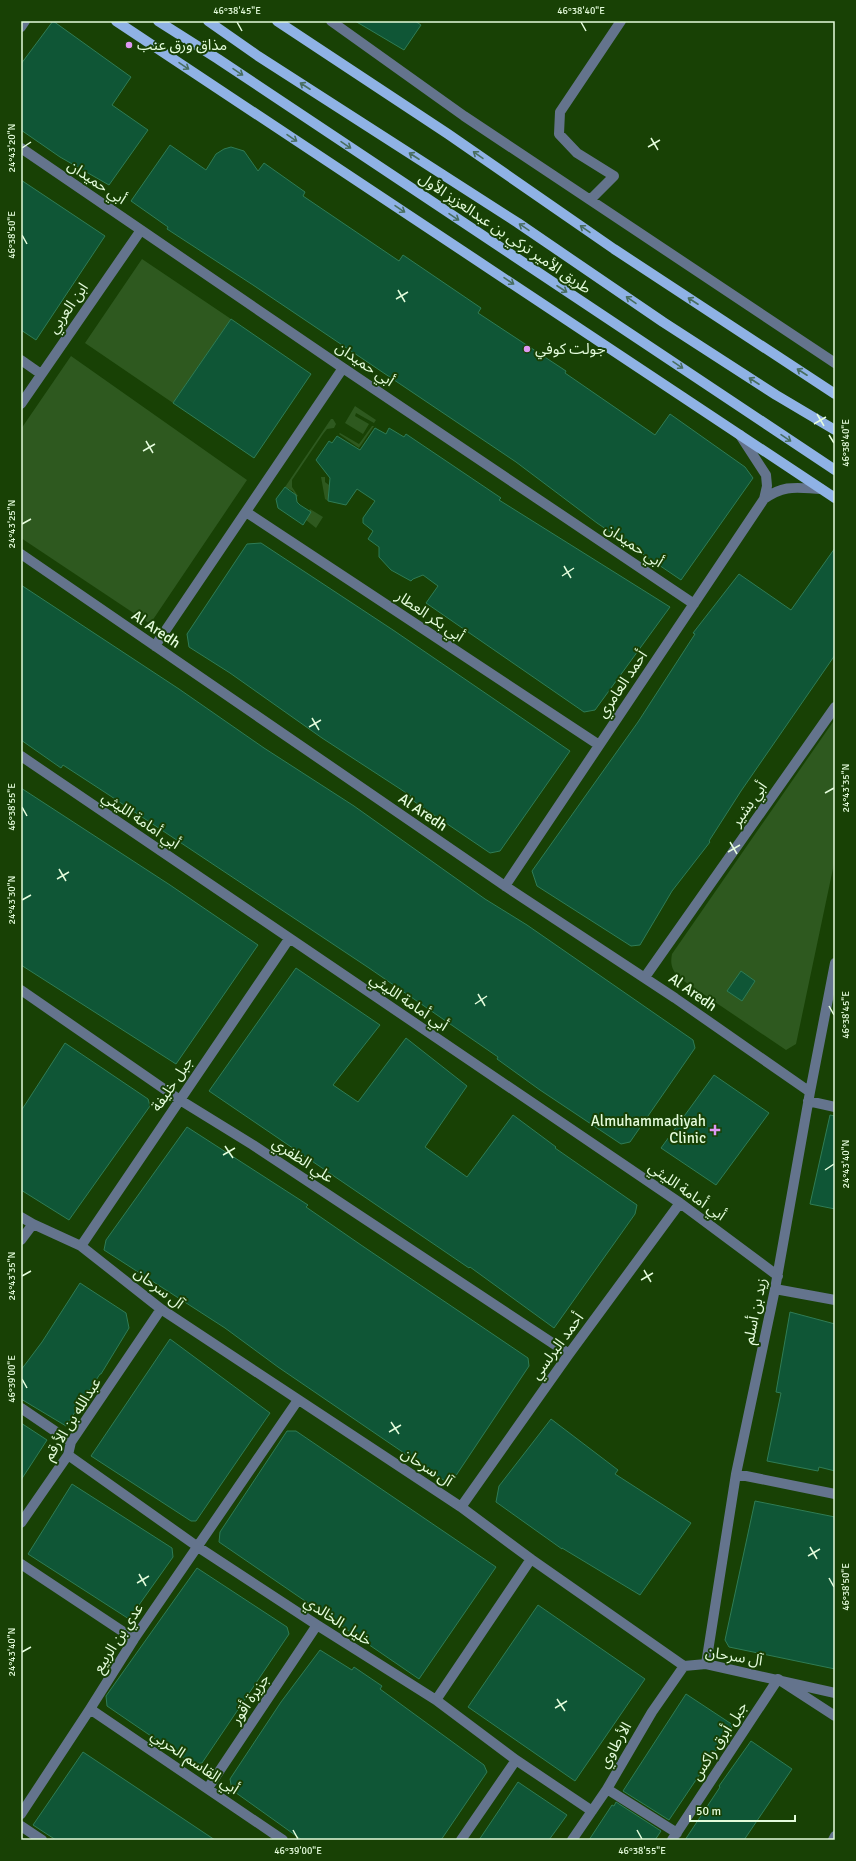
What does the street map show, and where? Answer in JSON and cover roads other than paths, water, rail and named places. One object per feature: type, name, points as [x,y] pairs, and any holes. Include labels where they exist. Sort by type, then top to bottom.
[{"type":"main road","points":[[116,21],[835,498]]},
{"type":"main road","name":"طريق الأمير تركي بن عبدالعزيز الأول","points":[[158,21],[218,59],[835,470]]},
{"type":"main road","name":"طريق الأمير تركي بن عبدالعزيز الأول","points":[[208,21],[258,56],[518,223],[663,322],[776,395],[835,430]]},
{"type":"main road","points":[[277,21],[448,134],[614,249],[835,394]]},
{"type":"main road","points":[[776,395],[835,424]]},
{"type":"street","points":[[21,27],[25,21]]},
{"type":"street","points":[[330,21],[464,116],[591,199],[835,363]]},
{"type":"street","points":[[591,199],[614,176],[577,153],[559,134],[560,112],[620,21]]},
{"type":"street","name":"أبي حميدان","points":[[21,148],[694,604]]},
{"type":"street","name":"ابن العربي","points":[[21,404],[141,230]]},
{"type":"street","points":[[21,360],[41,374]]},
{"type":"street","points":[[155,646],[344,368]]},
{"type":"street","points":[[740,434],[766,475],[767,486],[764,499]]},
{"type":"street","points":[[764,499],[775,491],[785,488],[821,489]]},
{"type":"street","name":"أحمد العامري","points":[[505,886],[764,499]]},
{"type":"street","name":"أبي بكر العطار","points":[[246,512],[598,745]]},
{"type":"street","name":"Al Aredh","points":[[21,554],[505,886],[644,977],[809,1097]]},
{"type":"street","name":"أبي بشير","points":[[644,977],[835,707]]},
{"type":"street","name":"أبي أمامة الليثي","points":[[21,756],[680,1203],[778,1276]]},
{"type":"street","name":"جبل خليفة","points":[[81,1246],[289,939]]},
{"type":"street","name":"زيد بن أسلم","points":[[706,1664],[736,1474],[778,1276],[809,1097],[835,963]]},
{"type":"street","name":"علي الظفري","points":[[21,990],[180,1100],[267,1154],[569,1354]]},
{"type":"street","points":[[809,1097],[835,1107]]},
{"type":"street","name":"أحمد البرلسي","points":[[461,1507],[569,1354],[680,1203]]},
{"type":"street","name":"آل سرحان","points":[[21,1216],[33,1224],[81,1246],[161,1309],[461,1507],[531,1559],[684,1666],[706,1664],[835,1693]]},
{"type":"street","points":[[21,1240],[33,1224]]},
{"type":"street","points":[[775,1289],[835,1300]]},
{"type":"street","name":"عبدالله بن الأرقم","points":[[21,1523],[68,1455],[71,1442],[161,1309]]},
{"type":"street","name":"عدي بن الربيع","points":[[21,1814],[90,1710],[134,1639],[298,1400]]},
{"type":"street","points":[[21,1408],[71,1442]]},
{"type":"street","name":"خليل الخالدي","points":[[68,1455],[198,1547],[317,1625],[436,1700],[516,1760],[592,1811]]},
{"type":"street","points":[[736,1474],[835,1494]]},
{"type":"street","points":[[436,1700],[531,1559]]},
{"type":"street","points":[[21,1564],[134,1639]]},
{"type":"street","name":"جزيرة أقور","points":[[208,1788],[317,1625]]},
{"type":"street","name":"الأرطاوي","points":[[572,1840],[607,1789],[652,1712],[684,1666]]},
{"type":"street","points":[[778,1679],[835,1716]]},
{"type":"street","name":"جبل أبرق راكس","points":[[674,1836],[778,1679]]},
{"type":"street","name":"أبي القاسم الحربي","points":[[90,1710],[208,1788],[283,1840]]},
{"type":"street","points":[[461,1840],[516,1760]]},
{"type":"street","points":[[607,1789],[674,1836]]},
{"type":"street","points":[[21,1826],[42,1840]]},
{"type":"street","points":[[833,1840],[835,1836]]},
{"type":"place","name":"مذاق ورق عنب","points":[[129,45]]},
{"type":"place","name":"جولت كوفي","points":[[527,349]]},
{"type":"place","name":"Almuhammadiyah Clinic","points":[[715,1130]]}]
